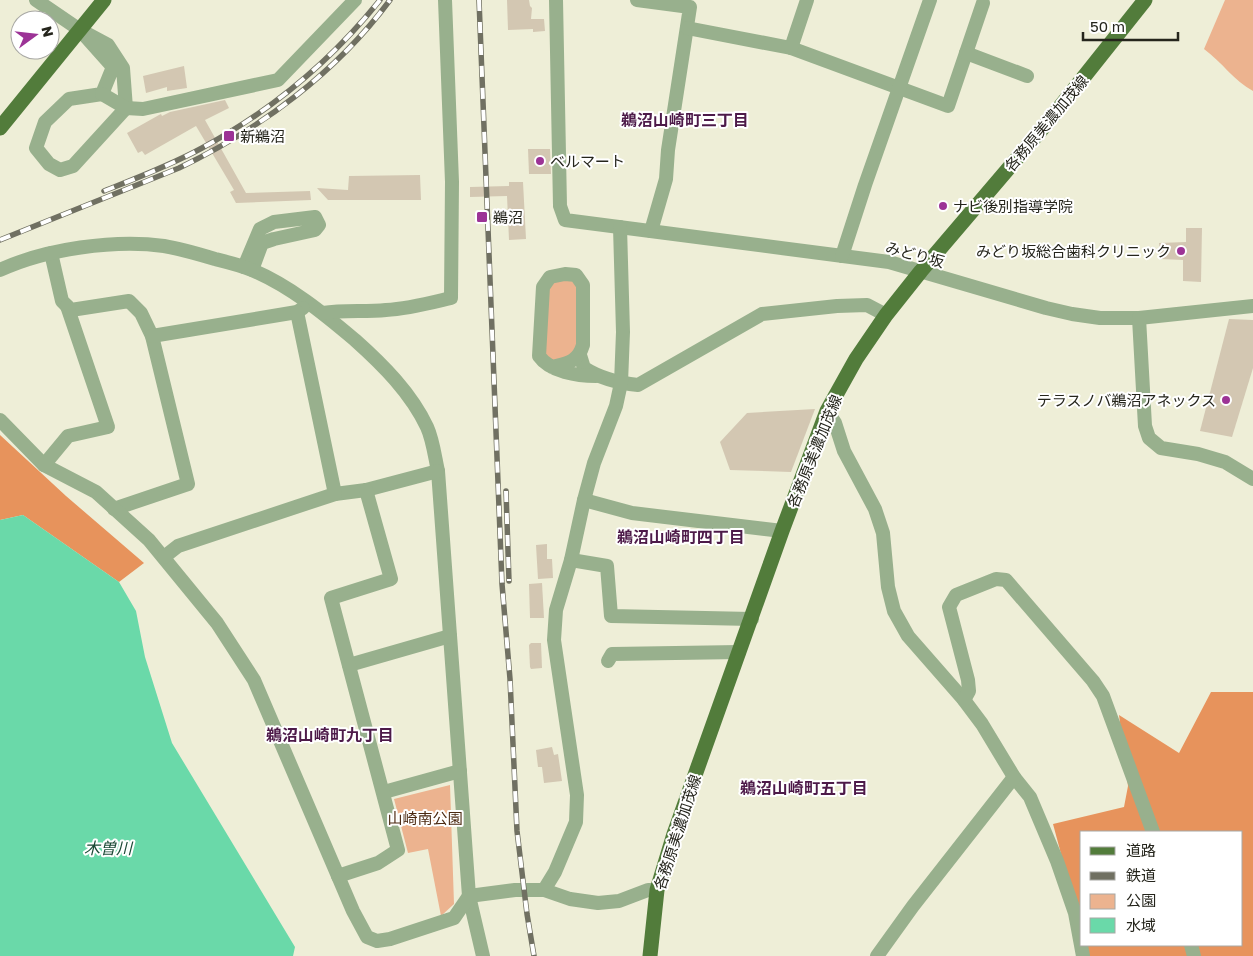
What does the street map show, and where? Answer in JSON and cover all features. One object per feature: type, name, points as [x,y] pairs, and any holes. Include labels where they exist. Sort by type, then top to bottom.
[{"type":"main road","points":[[0,128],[104,0]]},
{"type":"main road","name":"各務原美濃加茂線","points":[[650,956],[657,890],[674,834],[782,531],[827,411],[856,359],[886,315],[920,271],[1048,122],[1145,0]]},
{"type":"street","points":[[36,0],[80,30],[108,45],[123,68],[126,108],[72,166],[60,170],[49,164],[36,148],[44,122],[69,99],[102,94],[126,108],[143,109],[278,80],[355,0]]},
{"type":"street","points":[[323,313],[339,310],[386,310],[417,306],[451,298],[452,182],[445,0]]},
{"type":"street","name":"みどり坂","points":[[556,0],[560,206],[565,220],[889,262],[1072,314],[1100,318],[1139,318],[1253,306]]},
{"type":"street","points":[[637,0],[691,4],[668,150],[666,179],[651,231]]},
{"type":"street","points":[[791,48],[807,0]]},
{"type":"street","points":[[842,256],[930,0]]},
{"type":"street","points":[[687,28],[791,48],[948,106],[983,3]]},
{"type":"street","points":[[80,30],[113,68],[102,94]]},
{"type":"street","points":[[966,54],[1026,76]]},
{"type":"street","points":[[315,217],[320,225],[315,230],[274,238],[262,243],[248,268],[260,229],[274,222],[315,217]]},
{"type":"street","points":[[544,890],[555,872],[576,822],[577,795],[554,640],[556,610],[571,560],[594,463],[616,406],[621,383],[623,332],[620,227]]},
{"type":"street","points":[[0,270],[15,263],[51,253],[114,244],[162,246],[248,268],[286,288],[323,313],[380,363],[406,395],[428,428],[438,472],[469,896],[482,956]]},
{"type":"street","points":[[51,253],[62,301],[70,310],[129,301],[141,313],[152,336],[188,484],[114,510]]},
{"type":"street","points":[[597,376],[580,376],[552,367],[543,362],[539,356],[543,287],[550,277],[565,274],[576,275],[583,285],[583,345],[580,355],[584,368],[597,376],[621,383],[638,385],[762,314],[837,306],[867,305],[886,315]]},
{"type":"street","points":[[152,336],[297,312],[310,304]]},
{"type":"street","points":[[44,465],[68,436],[108,427],[68,306]]},
{"type":"street","points":[[297,312],[335,494]]},
{"type":"street","points":[[1139,318],[1145,426],[1149,438],[1161,448],[1198,454],[1224,462],[1253,479]]},
{"type":"street","points":[[552,367],[570,363],[580,355]]},
{"type":"street","points":[[827,411],[835,423],[844,451],[875,509],[883,533],[888,586],[894,611],[908,636],[964,700],[982,724],[1014,777],[1030,797],[1057,861],[1075,913],[1080,940]]},
{"type":"street","points":[[0,420],[44,465],[96,492],[149,540],[217,623],[254,680],[353,911],[367,937],[377,941],[390,939],[454,918],[469,896],[515,890],[544,890],[570,900],[598,903],[619,901],[648,890],[657,890]]},
{"type":"street","points":[[164,557],[178,546],[335,494],[366,490],[438,472]]},
{"type":"street","points":[[338,876],[378,862],[398,850],[331,598],[391,579],[366,490]]},
{"type":"street","points":[[584,500],[632,513],[782,531]]},
{"type":"street","points":[[571,560],[607,566],[610,616],[752,619]]},
{"type":"street","points":[[964,700],[969,691],[968,680],[949,607],[956,595],[996,579],[1006,580],[1093,681],[1103,696],[1153,831]]},
{"type":"street","points":[[349,665],[450,636]]},
{"type":"street","points":[[608,661],[612,654],[739,652]]},
{"type":"street","points":[[384,792],[460,771]]},
{"type":"street","points":[[877,956],[913,906],[1014,777]]},
{"type":"green space","points":[[1225,0],[1253,0],[1253,91],[1240,82],[1204,49]]},
{"type":"green space","points":[[574,279],[578,285],[579,344],[571,359],[553,362],[542,354],[546,288],[554,281]]},
{"type":"green space","name":"山崎南公園","points":[[450,785],[454,904],[441,916],[428,849],[408,853],[394,799]]},
{"type":"shaded area","points":[[0,435],[66,496],[144,563],[119,582],[23,515],[0,520]]},
{"type":"shaded area","points":[[1211,692],[1253,692],[1253,956],[1088,956],[1085,946],[1243,946],[1243,831],[1080,831],[1080,925],[1053,824],[1124,807],[1128,786],[1119,715],[1179,753]]},
{"type":"water","name":"木曽川","points":[[23,515],[119,582],[136,611],[145,657],[172,743],[295,947],[293,956],[0,956],[0,520]]},
{"type":"building","points":[[507,0],[529,0],[532,8],[531,19],[544,19],[545,31],[533,32],[533,29],[508,30]]},
{"type":"building","points":[[184,66],[187,88],[167,91],[167,87],[146,93],[143,76]]},
{"type":"building","points":[[225,100],[229,108],[205,120],[246,193],[310,191],[311,200],[236,203],[230,192],[234,190],[196,126],[145,155],[142,151],[138,153],[127,133],[161,114],[162,116],[170,112]]},
{"type":"building","name":"ベルマート","points":[[528,149],[550,149],[551,174],[529,174]]},
{"type":"building","points":[[420,175],[421,200],[328,200],[317,188],[348,190],[349,176]]},
{"type":"building","name":"鵜沼","points":[[509,182],[523,182],[526,239],[509,240],[507,196],[470,197],[470,187],[509,186]]},
{"type":"building","name":"みどり坂総合歯科クリニック","points":[[1186,228],[1202,228],[1201,282],[1183,281],[1183,260],[1161,259],[1159,243],[1186,242]]},
{"type":"building","name":"テラスノバ鵜沼アネックス","points":[[1229,319],[1253,320],[1253,368],[1232,437],[1200,431]]},
{"type":"building","points":[[815,409],[791,472],[730,470],[720,442],[747,413]]},
{"type":"building","points":[[547,544],[547,559],[552,559],[553,578],[538,579],[536,545]]},
{"type":"building","points":[[542,583],[544,618],[530,618],[529,584]]},
{"type":"building","points":[[531,643],[541,643],[542,668],[531,669],[530,667],[529,645]]},
{"type":"building","points":[[552,747],[554,755],[558,754],[562,781],[544,783],[542,767],[538,767],[536,750]]},
{"type":"railway","points":[[104,191],[190,154],[252,118],[276,101],[320,64],[341,44],[380,0]]},
{"type":"railway","points":[[0,240],[179,168],[239,136],[295,97],[321,75],[346,52],[390,0]]},
{"type":"railway","points":[[479,0],[502,584],[510,679],[517,831],[534,956]]},
{"type":"railway","points":[[506,491],[509,581]]},
{"type":"place","name":"新鵜沼","points":[[229,136]]},
{"type":"place","name":"ベルマート","points":[[540,161]]},
{"type":"place","name":"ナビ後別指導学院","points":[[943,206]]},
{"type":"place","name":"鵜沼","points":[[482,217]]},
{"type":"place","name":"みどり坂総合歯科クリニック","points":[[1181,251]]},
{"type":"place","name":"テラスノバ鵜沼アネックス","points":[[1226,400]]},
{"type":"district","name":"鵜沼山崎町三丁目","points":[[685,120]]},
{"type":"district","name":"鵜沼山崎町四丁目","points":[[681,537]]},
{"type":"district","name":"鵜沼山崎町九丁目","points":[[330,735]]},
{"type":"district","name":"鵜沼山崎町五丁目","points":[[804,788]]}]
